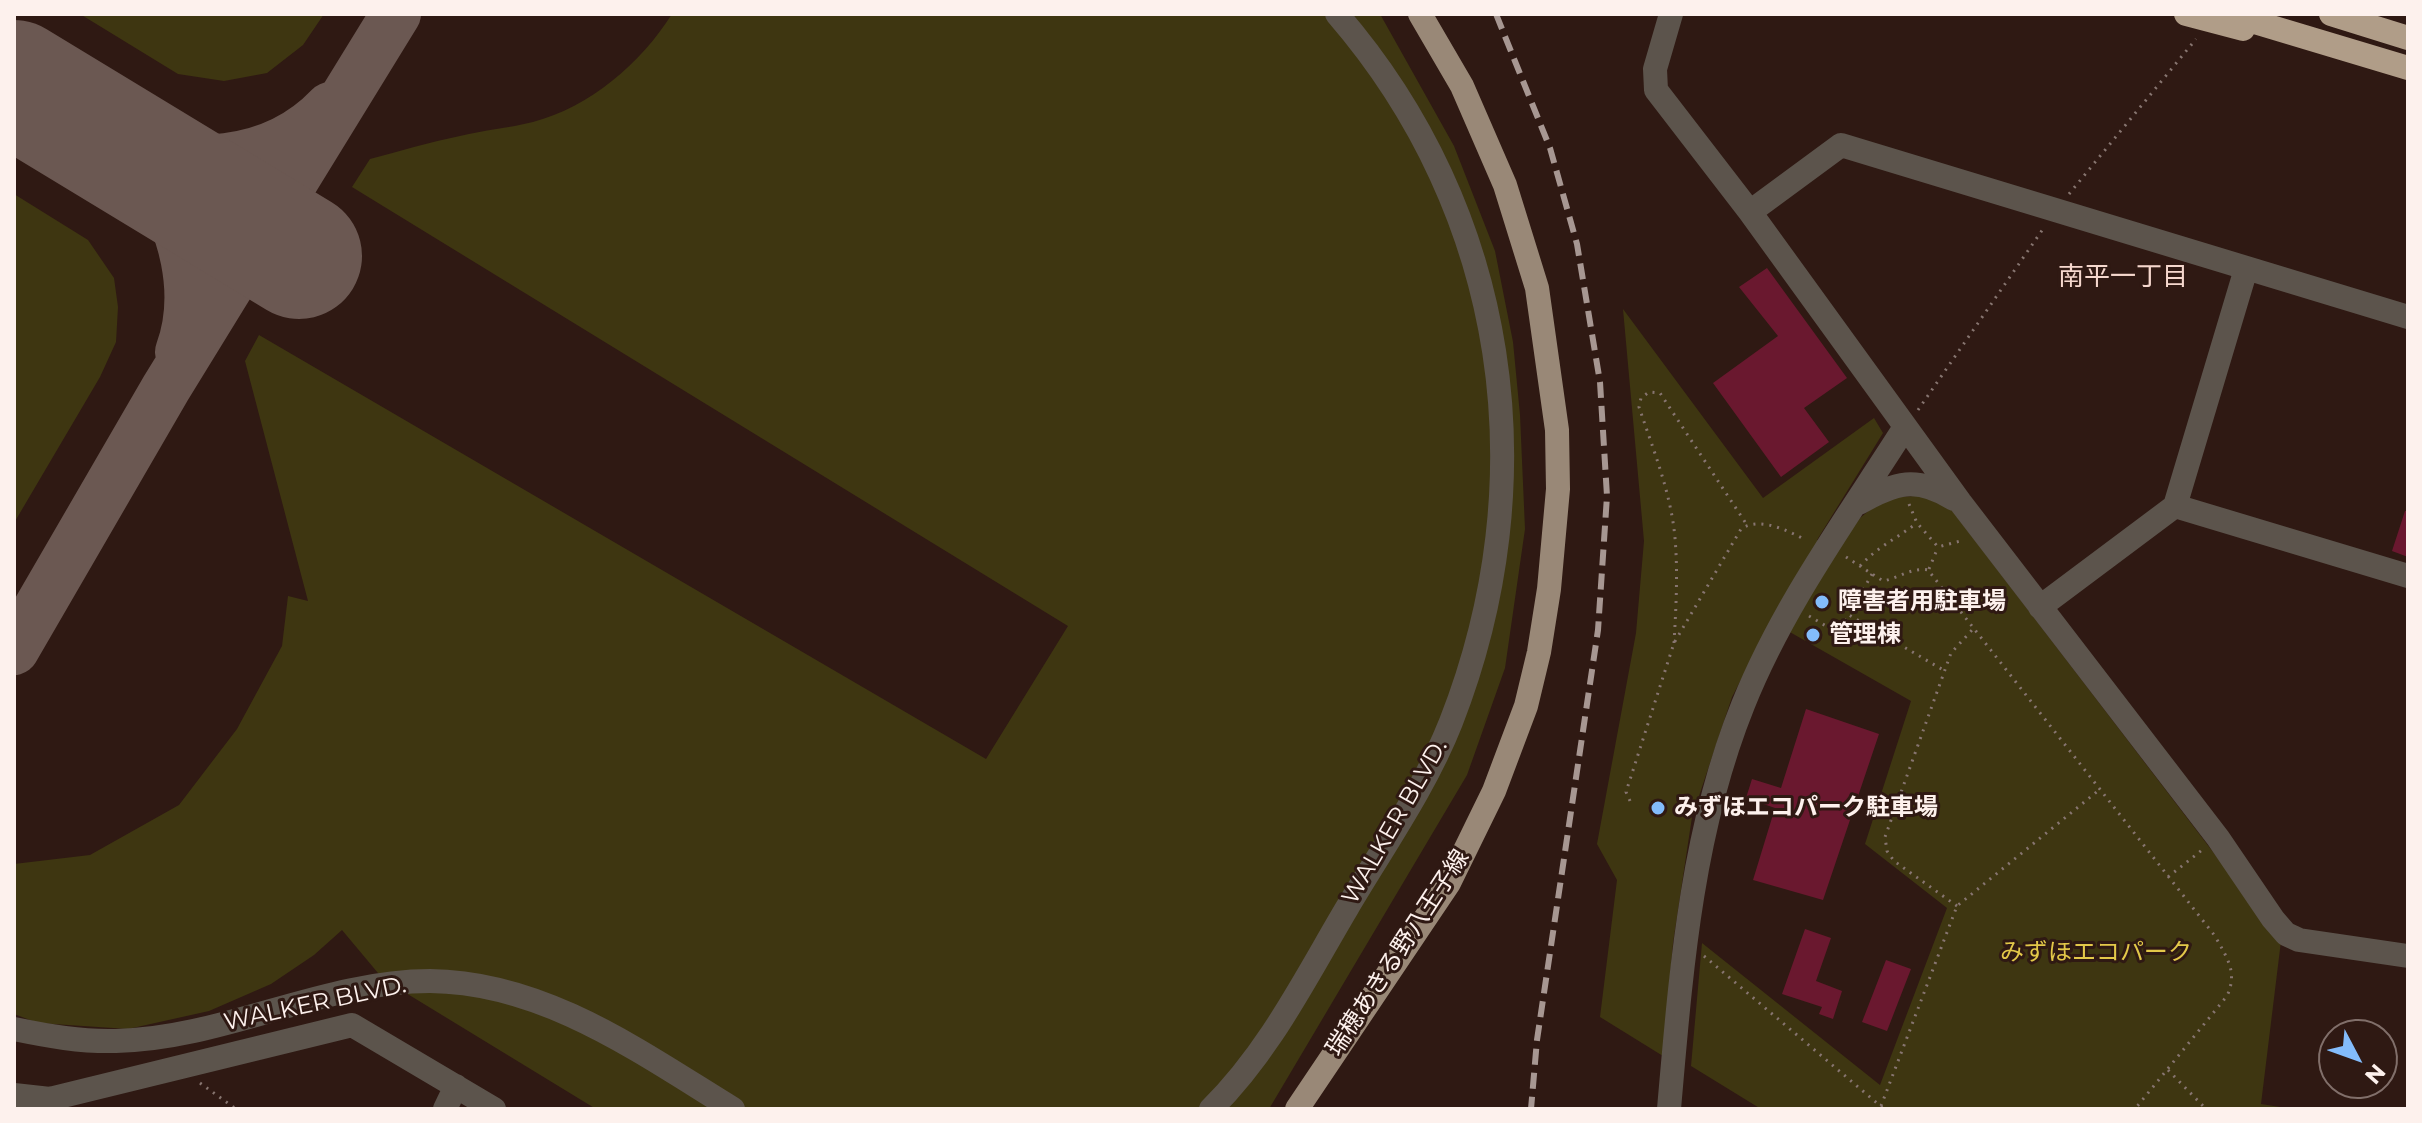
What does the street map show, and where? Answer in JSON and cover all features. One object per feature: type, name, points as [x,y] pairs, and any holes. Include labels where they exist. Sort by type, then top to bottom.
[{"type":"highway","points":[[2186,14],[2279,38],[2308,39]]},
{"type":"highway","points":[[2228,14],[2408,68]]},
{"type":"highway","points":[[2331,14],[2408,38]]},
{"type":"main road","name":"瑞穂あきる野八王子線","points":[[1297,1109],[1449,883],[1494,791],[1526,706],[1549,589],[1558,489],[1557,430],[1537,288],[1499,171],[1462,86],[1420,14]]},
{"type":"street","name":"WALKER BLVD.","points":[[1211,1109],[1257,1058],[1412,801],[1450,725],[1475,656],[1501,524],[1503,459],[1500,388],[1486,308],[1465,236],[1444,181],[1418,130],[1388,80],[1337,14]]},
{"type":"street","points":[[1671,14],[1655,69],[1656,90],[1750,212],[1960,502],[2218,838],[2286,934],[2299,940],[2408,956]]},
{"type":"street","points":[[1750,212],[1841,145],[2408,317]]},
{"type":"street","points":[[2040,607],[2175,506],[2246,269]]},
{"type":"street","points":[[1669,1109],[1690,908],[1699,849],[1716,779],[1744,703],[1782,623],[1905,427]]},
{"type":"street","points":[[1856,504],[1888,487],[1906,483],[1938,489],[1960,502]]},
{"type":"street","points":[[2175,506],[2408,576]]},
{"type":"street","name":"WALKER BLVD.","points":[[14,1029],[61,1039],[117,1041],[173,1034],[377,986],[430,981],[476,985],[526,997],[575,1016],[733,1109]]},
{"type":"street","points":[[14,1095],[50,1099],[352,1025],[494,1109]]},
{"type":"street","points":[[445,1109],[456,1086]]},
{"type":"path","points":[[1674,643],[1677,602],[1675,535],[1662,477],[1639,407],[1641,398],[1649,392],[1660,393],[1747,525]]},
{"type":"path","points":[[1908,501],[1917,523],[1938,547]]},
{"type":"path","points":[[1860,566],[1875,549],[1897,539],[1917,523]]},
{"type":"path","points":[[1630,801],[1626,792],[1674,643],[1741,529],[1747,525],[1779,527],[1809,542]]},
{"type":"path","points":[[1928,570],[1938,547],[1972,536]]},
{"type":"path","points":[[1836,551],[1883,581],[1896,579],[1918,568],[1928,570],[2215,936],[2229,963],[2233,982],[2227,996],[2135,1109]]},
{"type":"path","points":[[1799,610],[1838,633],[1872,574]]},
{"type":"path","points":[[1849,615],[1945,671]]},
{"type":"path","points":[[1957,906],[1894,861],[1887,851],[1885,837],[1951,653],[1973,629]]},
{"type":"path","points":[[1701,953],[1882,1108],[1957,906],[2099,790]]},
{"type":"path","points":[[2168,877],[2218,838]]},
{"type":"path","points":[[179,1068],[236,1109]]},
{"type":"path","points":[[2168,1070],[2206,1109]]},
{"type":"green space","points":[[80,14],[324,14],[303,45],[267,73],[224,81],[178,74]]},
{"type":"green space","points":[[672,14],[1380,14],[1454,146],[1495,251],[1513,342],[1525,529],[1505,668],[1467,775],[1269,1109],[596,1109],[383,979],[342,930],[314,955],[271,984],[209,1011],[128,1029],[38,1023],[14,1014],[14,864],[90,855],[179,805],[237,729],[282,646],[288,596],[308,601],[245,361],[259,335],[986,759],[1068,626],[352,187],[370,159],[449,138],[533,122],[574,106],[629,66]]},
{"type":"green space","points":[[14,194],[88,240],[114,278],[118,307],[116,342],[100,377],[14,523]]},
{"type":"green space","name":"みずほエコパーク","points":[[1623,309],[1763,498],[1874,418],[1883,433],[1817,540],[1836,550],[1860,518],[1884,498],[1932,495],[1951,509],[2281,941],[2261,1104],[2293,1109],[1761,1109],[1691,1066],[1702,943],[1880,1085],[1947,908],[1865,844],[1911,701],[1788,631],[1782,601],[1732,697],[1692,817],[1673,943],[1663,1056],[1600,1017],[1617,880],[1597,844],[1636,633],[1644,541]]},
{"type":"building","points":[[1767,268],[1847,378],[1804,408],[1829,442],[1781,477],[1713,383],[1778,336],[1739,287]]},
{"type":"building","points":[[2405,511],[2408,511],[2408,557],[2392,551]]},
{"type":"building","points":[[1806,709],[1879,734],[1823,900],[1753,880],[1775,808],[1746,798],[1752,779],[1781,788]]},
{"type":"building","points":[[1805,929],[1831,938],[1816,981],[1842,991],[1833,1019],[1819,1014],[1822,1007],[1782,994]]},
{"type":"building","points":[[1886,960],[1911,969],[1887,1031],[1862,1022]]},
{"type":"taxiway","points":[[14,650],[166,388],[396,14]]},
{"type":"taxiway","points":[[111,140],[168,156],[226,158],[282,142],[307,127],[330,107]]},
{"type":"taxiway","points":[[100,135],[147,176],[160,194],[180,237],[189,283],[189,307],[180,352]]},
{"type":"runway","points":[[14,83],[299,256]]},
{"type":"railway","points":[[1496,14],[1550,148],[1577,244],[1600,382],[1607,496],[1598,630],[1537,1040],[1531,1109]]},
{"type":"place","name":"障害者用駐車場","points":[[1822,602]]},
{"type":"place","name":"管理棟","points":[[1813,635]]},
{"type":"place","name":"みずほエコパーク駐車場","points":[[1658,808]]},
{"type":"district","name":"南平一丁目","points":[[2123,277]]}]
